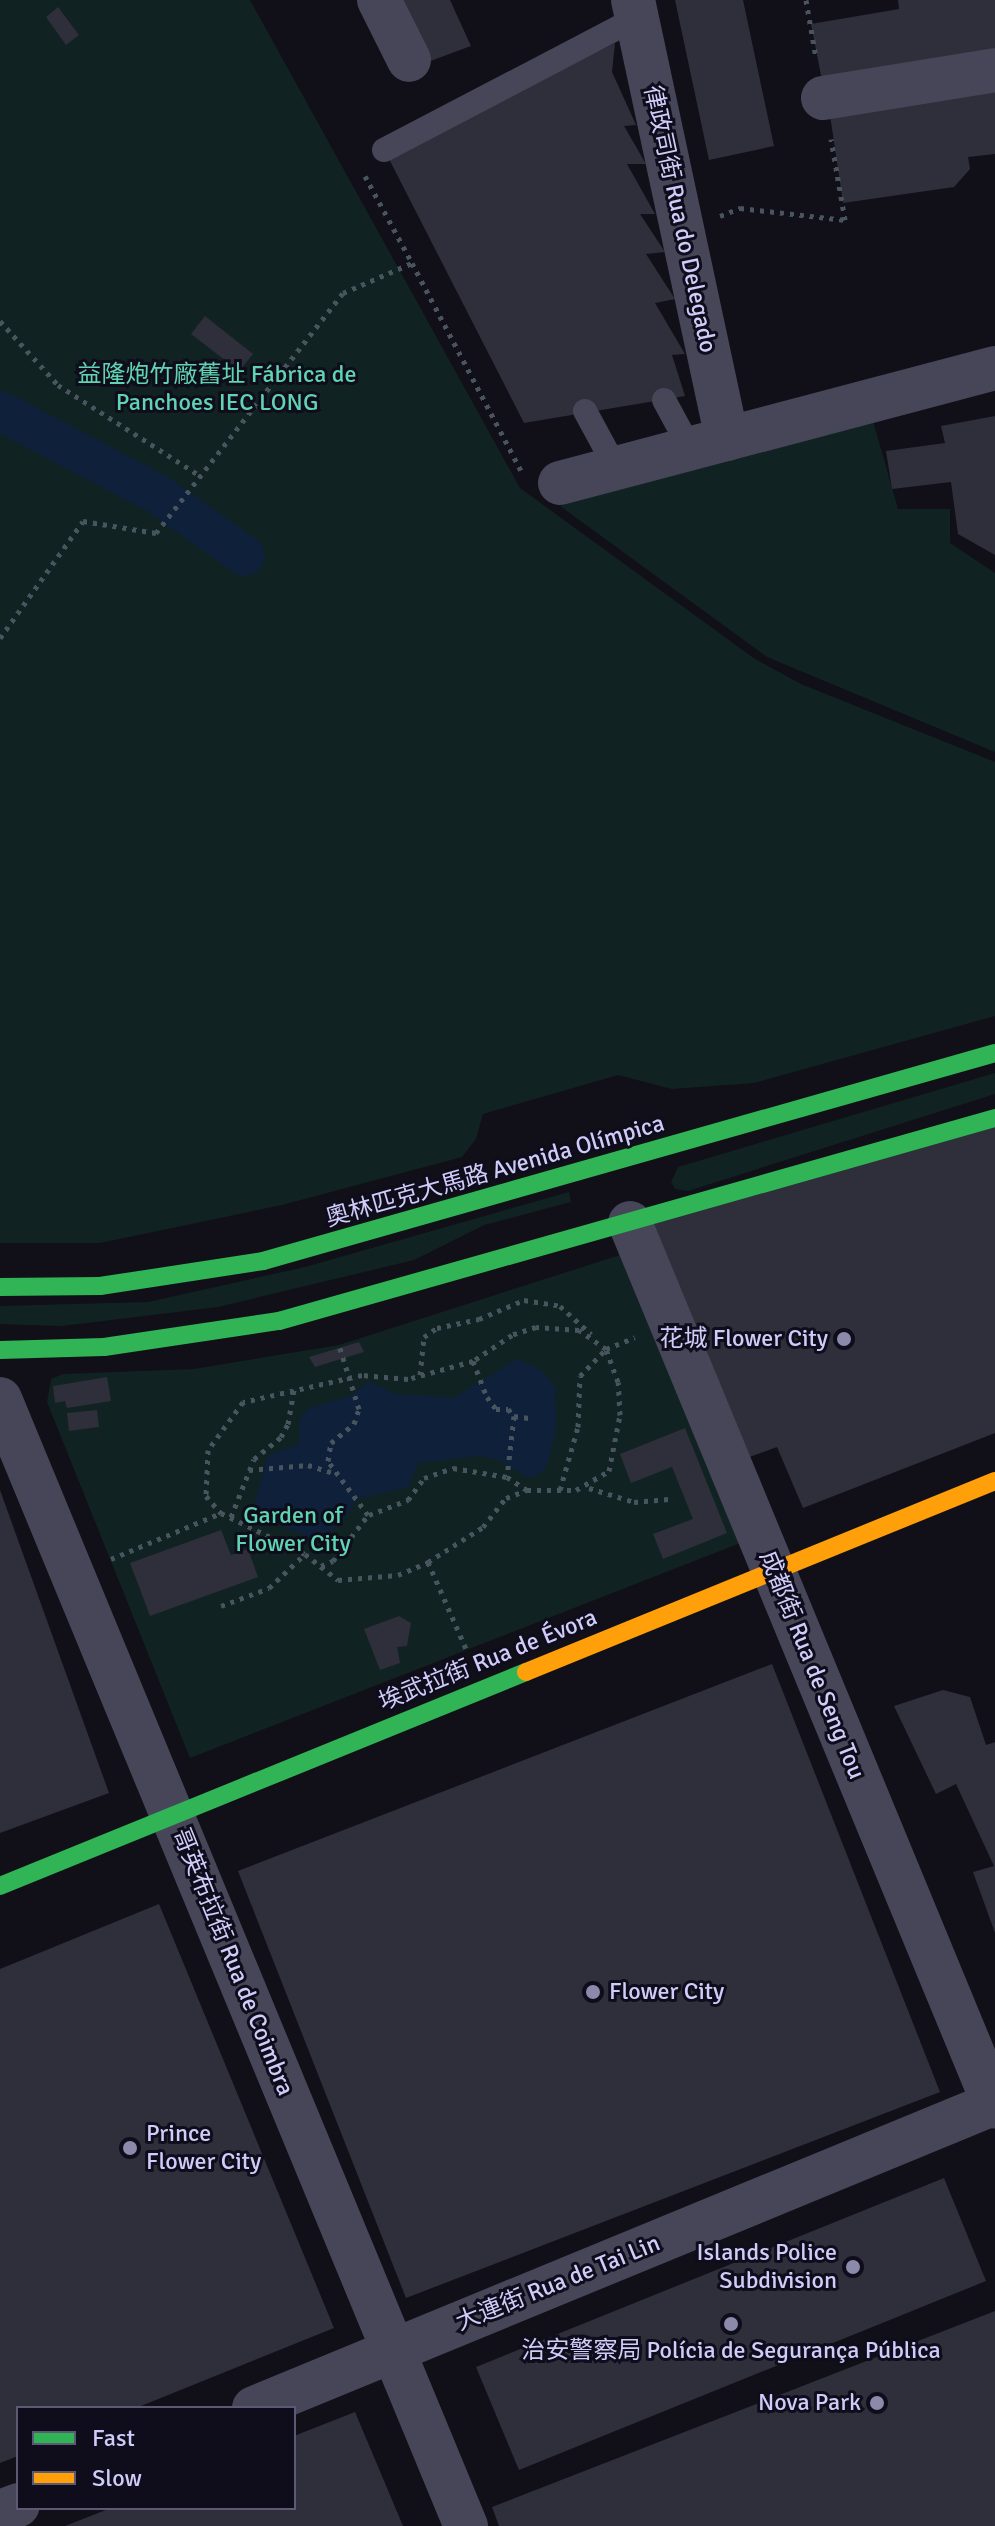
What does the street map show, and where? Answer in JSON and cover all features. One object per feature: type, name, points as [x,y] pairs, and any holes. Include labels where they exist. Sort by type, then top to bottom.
[{"type":"main road","name":"奧林匹克大馬路 Avenida Olímpica","points":[[0,1287],[100,1286],[263,1261],[995,1053]]},
{"type":"main road","points":[[0,1350],[104,1347],[279,1321],[584,1236],[648,1201],[995,1118]]},
{"type":"main road","points":[[648,1201],[651,1151]]},
{"type":"main road","points":[[566,1176],[587,1202],[584,1236]]},
{"type":"main road","name":"埃武拉街 Rua de Évora","points":[[0,1886],[480,1687],[995,1481]]},
{"type":"street","points":[[379,0],[409,60]]},
{"type":"street","name":"律政司街 Rua do Delegado","points":[[635,9],[683,230],[708,444]]},
{"type":"street","points":[[823,98],[995,70]]},
{"type":"street","points":[[560,483],[995,368]]},
{"type":"street","name":"成都街 Rua de Seng Tou","points":[[648,1201],[774,1571],[995,2104]]},
{"type":"street","name":"哥英布拉街 Rua de Coimbra","points":[[0,1399],[466,2526]]},
{"type":"street","name":"大連街 Rua de Tai Lin","points":[[259,2406],[995,2104]]},
{"type":"lane","points":[[384,150],[502,96],[635,9]]},
{"type":"lane","points":[[664,400],[708,444]]},
{"type":"lane","points":[[585,411],[616,468]]},
{"type":"path","points":[[384,150],[358,163],[530,488],[560,483]]},
{"type":"path","points":[[683,230],[740,208],[845,220]]},
{"type":"path","points":[[0,638],[83,521],[156,533],[343,293],[412,263]]},
{"type":"path","points":[[0,321],[58,385],[199,475]]},
{"type":"path","points":[[420,1375],[424,1337],[437,1328],[479,1319],[524,1300],[560,1306],[577,1316],[606,1349],[618,1382],[618,1441],[609,1471],[587,1488]]},
{"type":"path","points":[[594,1338],[579,1330],[536,1327],[512,1335],[473,1361],[420,1375],[350,1378],[243,1402],[208,1450],[206,1496],[221,1513],[305,1554],[338,1580],[356,1581],[398,1575],[428,1562],[483,1527],[506,1498],[527,1490],[587,1488],[634,1502],[669,1499]]},
{"type":"path","points":[[560,1490],[578,1427],[580,1376],[606,1349]]},
{"type":"path","points":[[473,1361],[478,1377],[496,1409],[508,1409],[514,1416],[529,1418]]},
{"type":"path","points":[[332,1472],[331,1443],[354,1424],[359,1409],[350,1378]]},
{"type":"path","points":[[231,1517],[249,1470],[265,1446],[281,1437],[294,1389]]},
{"type":"path","points":[[507,1473],[514,1416]]},
{"type":"path","points":[[249,1470],[258,1473],[308,1465],[332,1472],[368,1515]]},
{"type":"path","points":[[321,1566],[333,1561],[368,1515],[408,1500],[424,1478],[442,1470],[507,1473],[527,1490]]},
{"type":"path","points":[[72,1573],[221,1513]]},
{"type":"path","points":[[221,1606],[269,1588],[305,1554]]},
{"type":"path","points":[[428,1562],[480,1687]]},
{"type":"green space","name":"益隆炮竹廠舊址 Fábrica de Panchoes IEC LONG","points":[[0,0],[250,0],[520,488],[755,659],[801,684],[995,762],[995,1016],[754,1083],[672,1089],[618,1075],[483,1114],[476,1139],[462,1157],[282,1205],[100,1243],[0,1243]]},
{"type":"green space","points":[[873,421],[898,509],[950,509],[950,543],[995,573],[995,752],[767,657],[560,506]]},
{"type":"green space","points":[[995,1073],[995,1094],[688,1191],[675,1189],[671,1182],[678,1167]]},
{"type":"green space","points":[[569,1192],[571,1202],[484,1225],[414,1260],[218,1307],[62,1326],[0,1324],[0,1306],[148,1302],[305,1267]]},
{"type":"green space","name":"Garden of Flower City","points":[[620,1255],[743,1542],[190,1758],[47,1402],[51,1379],[63,1374],[194,1369],[339,1345]]},
{"type":"water","points":[[517,1359],[541,1370],[555,1387],[556,1432],[546,1467],[537,1476],[527,1477],[498,1460],[480,1456],[418,1463],[409,1487],[357,1499],[340,1526],[313,1539],[252,1513],[268,1455],[299,1444],[300,1418],[309,1408],[352,1395],[369,1381],[395,1394],[454,1398]]},
{"type":"building","points":[[397,0],[450,0],[471,46],[425,63]]},
{"type":"building","points":[[675,0],[743,0],[774,146],[709,160]]},
{"type":"building","points":[[898,0],[995,0],[995,69],[825,96],[811,24],[899,9]]},
{"type":"building","points":[[58,7],[79,35],[66,45],[46,17]]},
{"type":"building","points":[[615,43],[612,72],[636,125],[624,126],[646,164],[627,164],[655,214],[640,214],[665,252],[646,254],[675,299],[655,303],[685,354],[672,355],[685,396],[524,423],[388,157]]},
{"type":"building","points":[[995,78],[995,154],[968,157],[970,169],[954,187],[843,203],[829,108]]},
{"type":"building","points":[[205,316],[253,354],[239,371],[191,334]]},
{"type":"building","points":[[995,416],[995,555],[958,534],[951,482],[892,489],[886,451],[945,443],[941,426]]},
{"type":"building","name":"花城 Flower City","points":[[995,1124],[995,1433],[803,1508],[777,1447],[741,1460],[649,1225]]},
{"type":"building","points":[[359,1342],[364,1352],[315,1367],[309,1357]]},
{"type":"building","points":[[107,1377],[111,1401],[67,1408],[65,1401],[55,1403],[53,1386]]},
{"type":"building","points":[[97,1410],[99,1427],[69,1431],[67,1413]]},
{"type":"building","points":[[685,1428],[727,1533],[663,1559],[653,1534],[693,1519],[672,1467],[631,1483],[620,1454]]},
{"type":"building","points":[[0,1490],[109,1793],[0,1833]]},
{"type":"building","points":[[221,1530],[231,1555],[248,1549],[258,1577],[150,1616],[130,1563]]},
{"type":"building","points":[[399,1616],[411,1623],[407,1646],[397,1647],[400,1663],[380,1670],[364,1629]]},
{"type":"building","name":"Flower City","points":[[772,1664],[940,2092],[406,2298],[238,1871]]},
{"type":"building","points":[[943,1690],[970,1697],[986,1745],[995,1742],[995,1933],[973,1872],[994,1866],[956,1784],[936,1794],[894,1706]]},
{"type":"building","name":"Prince Flower City","points":[[159,1904],[334,2328],[141,2406],[16,2406],[16,2457],[0,2463],[0,1969]]},
{"type":"building","name":"治安警察局 Polícia de Segurança Pública","points":[[944,2178],[986,2281],[519,2470],[476,2367]]},
{"type":"building","name":"Nova Park","points":[[995,2311],[995,2526],[499,2526],[492,2507]]},
{"type":"building","points":[[355,2412],[403,2526],[65,2526],[106,2510],[296,2510],[296,2435]]},
{"type":"waterway","points":[[0,411],[159,495],[245,556]]},
{"type":"traffic: fast","points":[[0,1287],[100,1286],[263,1261],[995,1053]]},
{"type":"traffic: fast","points":[[0,1350],[104,1347],[279,1321],[995,1118]]},
{"type":"traffic: fast","points":[[0,1886],[526,1672]]},
{"type":"traffic: slow","points":[[526,1672],[995,1481]]},
{"type":"place","name":"花城 Flower City","points":[[844,1339]]},
{"type":"place","name":"Flower City","points":[[593,1992]]},
{"type":"place","name":"Prince Flower City","points":[[130,2148]]},
{"type":"place","name":"Islands Police Subdivision","points":[[853,2267]]},
{"type":"place","name":"治安警察局 Polícia de Segurança Pública","points":[[731,2324]]},
{"type":"place","name":"Nova Park","points":[[877,2403]]}]
